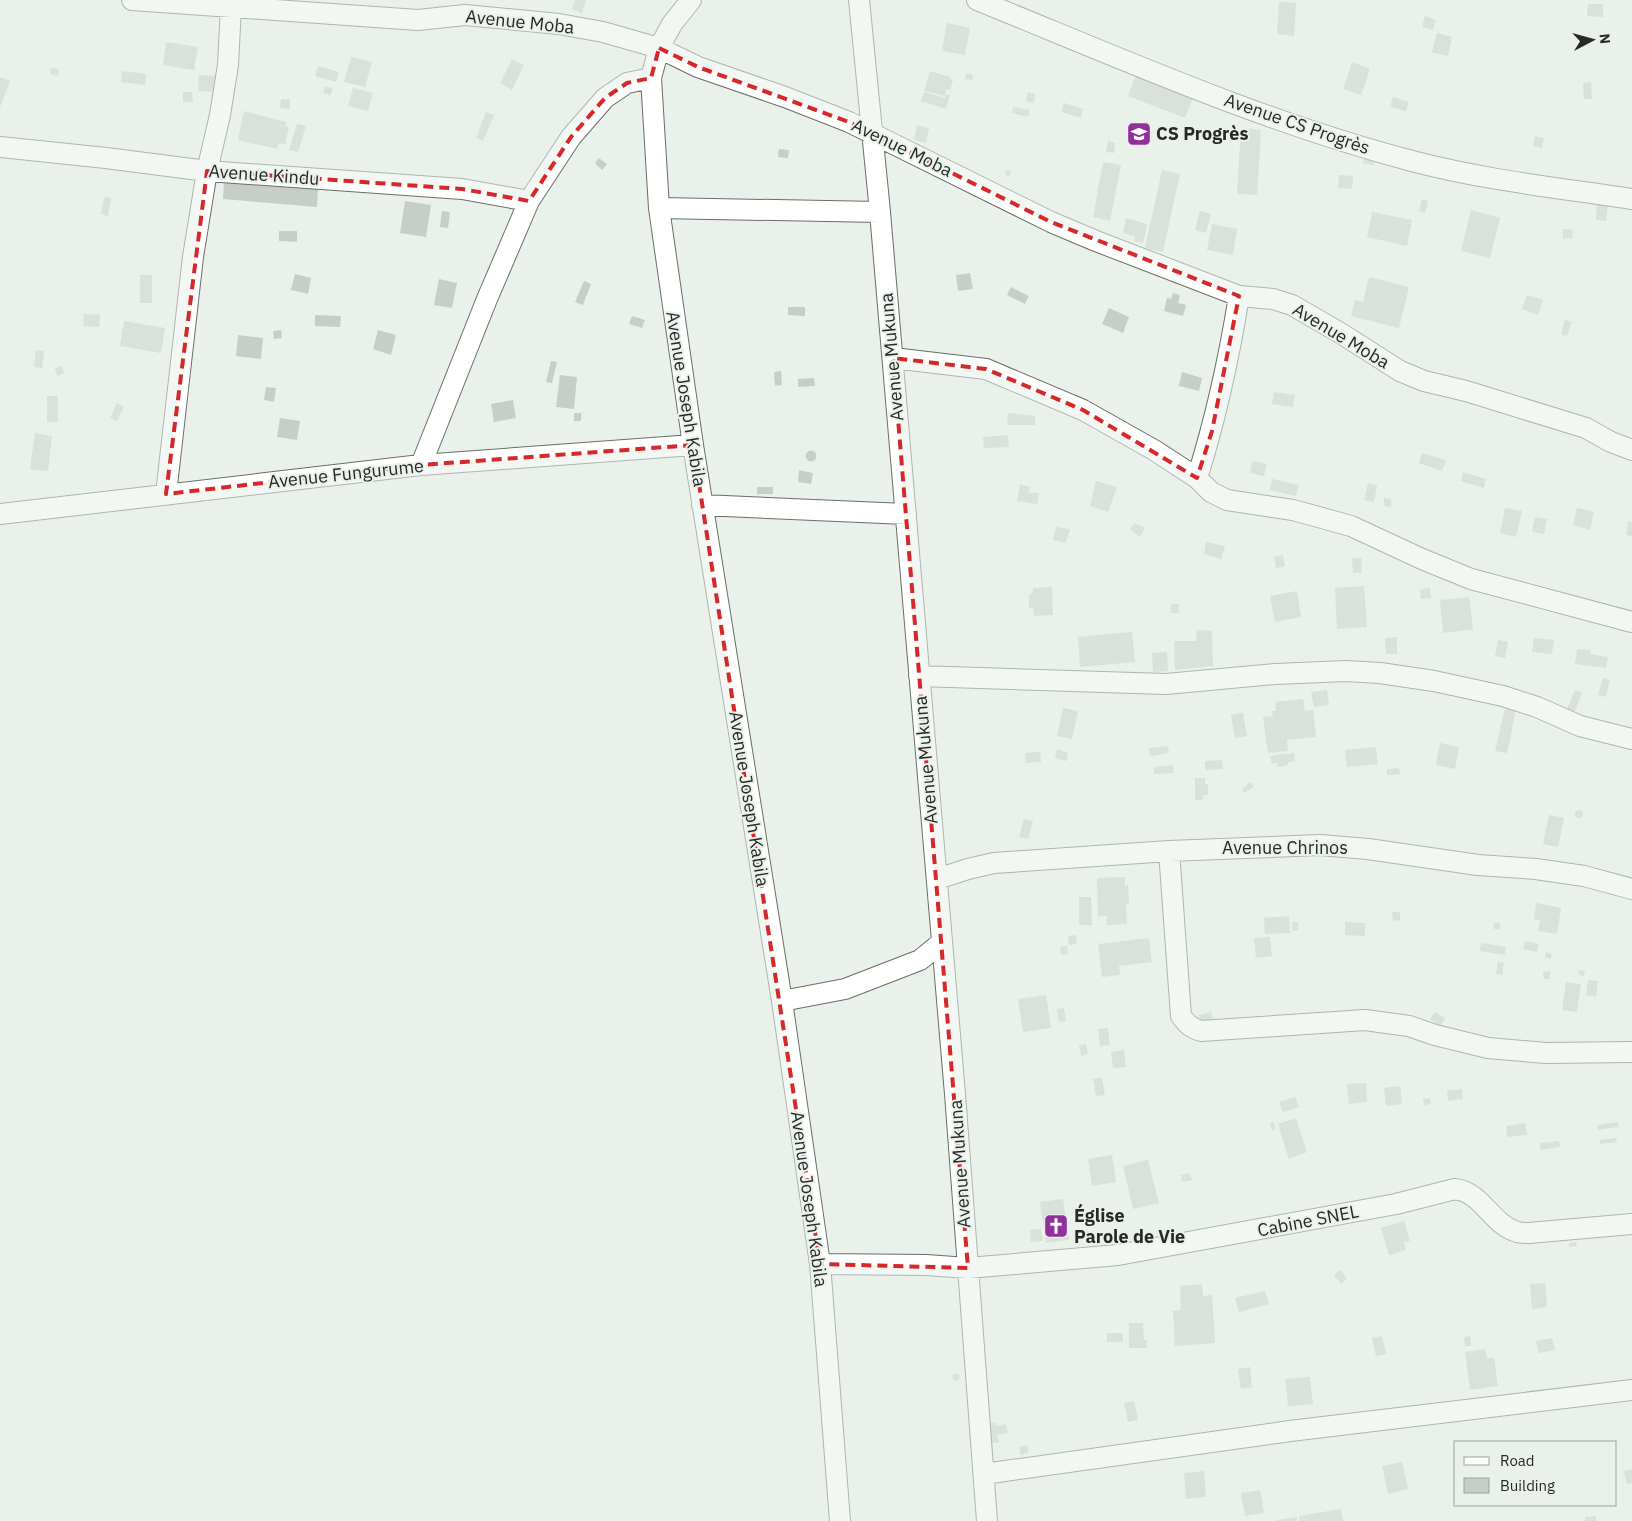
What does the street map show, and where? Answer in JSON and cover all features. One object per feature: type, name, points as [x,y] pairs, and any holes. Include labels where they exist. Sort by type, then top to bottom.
[{"type":"street","name":"Avenue Moba","points":[[132,0],[418,20],[465,15],[559,24],[603,32],[658,48],[698,67],[785,97],[873,133],[1051,222],[1238,296],[1273,299],[1292,305],[1400,371],[1424,381],[1466,391],[1586,428],[1611,442],[1632,450]]},
{"type":"street","name":"Avenue Joseph Kabila","points":[[691,0],[672,24],[658,48],[651,78],[658,208],[702,505],[782,1001],[820,1264],[840,1521]]},
{"type":"street","name":"Avenue Mukuna","points":[[858,0],[873,133],[906,514],[942,942],[987,1521]]},
{"type":"street","name":"Avenue CS Progrès","points":[[977,0],[1199,91],[1354,145],[1414,162],[1462,172],[1632,199]]},
{"type":"street","points":[[166,494],[193,257],[207,171],[220,115],[228,65],[231,7]]},
{"type":"street","points":[[421,465],[487,299],[529,201],[571,137],[605,98],[627,83],[651,78]]},
{"type":"street","name":"Avenue Kindu","points":[[0,148],[106,158],[207,171],[462,189],[529,201]]},
{"type":"street","points":[[658,208],[880,212]]},
{"type":"street","points":[[1197,478],[1212,431],[1232,344],[1238,296]]},
{"type":"street","points":[[892,358],[986,369],[1083,410],[1154,450],[1197,478],[1211,492],[1227,500],[1293,510],[1351,526],[1422,559],[1471,579],[1632,622]]},
{"type":"street","name":"Avenue Fungurume","points":[[0,514],[421,465],[693,445]]},
{"type":"street","points":[[702,505],[906,514]]},
{"type":"street","points":[[919,676],[1166,684],[1275,674],[1346,671],[1380,674],[1434,681],[1503,696],[1537,707],[1580,726],[1632,739]]},
{"type":"street","name":"Avenue Chrinos","points":[[936,879],[968,868],[994,863],[1169,851],[1320,845],[1368,849],[1478,865],[1536,868],[1584,876],[1632,889]]},
{"type":"street","points":[[1169,851],[1181,1016],[1188,1026],[1193,1029],[1201,1031],[1365,1020],[1409,1026],[1435,1035],[1488,1048],[1546,1052],[1632,1052]]},
{"type":"street","points":[[782,1001],[845,989],[920,960],[942,942]]},
{"type":"street","name":"Cabine SNEL","points":[[820,1264],[926,1265],[968,1268],[1118,1255],[1396,1204],[1455,1189],[1465,1190],[1505,1226],[1516,1232],[1528,1233],[1632,1224]]},
{"type":"street","points":[[984,1474],[1290,1431],[1632,1390]]},
{"type":"highlighted area","points":[[659,48],[698,67],[849,122],[1051,222],[1239,296],[1212,431],[1197,478],[1083,410],[986,369],[893,358],[968,1268],[820,1264],[693,445],[421,465],[166,494],[207,171],[462,189],[529,201],[571,137],[605,98],[627,83],[651,78]]},
{"type":"building","points":[[575,0],[586,0],[582,13],[572,9]]},
{"type":"building","points":[[1279,2],[1296,3],[1294,36],[1277,34]]},
{"type":"building","points":[[1588,4],[1603,4],[1603,17],[1587,16]]},
{"type":"building","points":[[1425,16],[1436,20],[1433,30],[1422,27]]},
{"type":"building","points":[[947,23],[970,28],[965,55],[942,51]]},
{"type":"building","points":[[1437,33],[1452,37],[1448,56],[1432,52]]},
{"type":"building","points":[[166,42],[198,47],[194,70],[163,65]]},
{"type":"building","points":[[351,57],[372,62],[365,87],[344,82]]},
{"type":"building","points":[[512,59],[524,65],[512,90],[500,83]]},
{"type":"building","points":[[1352,62],[1370,69],[1361,95],[1343,89]]},
{"type":"building","points":[[318,66],[339,72],[336,82],[315,76]]},
{"type":"building","points":[[51,68],[59,69],[58,76],[50,74]]},
{"type":"building","points":[[122,71],[146,74],[145,85],[121,82]]},
{"type":"building","points":[[930,71],[950,77],[953,80],[950,90],[946,89],[945,96],[924,91]]},
{"type":"building","points":[[966,73],[973,75],[972,80],[965,79]]},
{"type":"building","points":[[199,75],[222,76],[221,92],[198,91]]},
{"type":"building","points":[[1136,75],[1193,97],[1185,118],[1128,96]]},
{"type":"building","points":[[0,77],[10,81],[0,107]]},
{"type":"building","points":[[1591,82],[1592,99],[1584,99],[1583,83]]},
{"type":"building","points":[[325,86],[333,89],[330,95],[323,93]]},
{"type":"building","points":[[353,88],[373,93],[368,111],[348,106]]},
{"type":"building","points":[[183,92],[192,92],[193,102],[183,102]]},
{"type":"building","points":[[924,92],[945,98],[946,94],[950,95],[946,109],[921,101]]},
{"type":"building","points":[[1028,92],[1035,94],[1034,103],[1026,101]]},
{"type":"building","points":[[1393,97],[1409,102],[1406,111],[1390,107]]},
{"type":"building","points":[[281,99],[290,99],[290,109],[280,108]]},
{"type":"building","points":[[1064,103],[1083,109],[1081,118],[1061,112]]},
{"type":"building","points":[[1013,107],[1030,110],[1028,117],[1012,113]]},
{"type":"building","points":[[244,111],[286,122],[285,126],[289,127],[285,144],[279,143],[277,149],[238,140]]},
{"type":"building","points":[[486,112],[494,115],[483,141],[476,138]]},
{"type":"building","points":[[297,124],[306,126],[298,152],[289,150]]},
{"type":"building","points":[[917,125],[929,128],[926,143],[914,140]]},
{"type":"building","points":[[1241,128],[1261,130],[1257,195],[1237,194]]},
{"type":"building","points":[[1535,136],[1544,138],[1542,148],[1533,146]]},
{"type":"building","points":[[1108,141],[1115,143],[1114,153],[1106,152]]},
{"type":"building","points":[[779,149],[789,150],[788,158],[778,157]]},
{"type":"building","points":[[1365,152],[1375,154],[1374,165],[1363,163]]},
{"type":"building","points":[[599,158],[607,164],[602,170],[595,163]]},
{"type":"building","points":[[1103,162],[1121,165],[1110,221],[1093,217]]},
{"type":"building","points":[[1008,170],[1011,173],[1008,176],[1005,173]]},
{"type":"building","points":[[1162,170],[1180,174],[1163,252],[1145,248]]},
{"type":"building","points":[[1339,175],[1353,176],[1352,189],[1338,188]]},
{"type":"building","points":[[224,179],[318,187],[317,207],[223,199]]},
{"type":"building","points":[[104,197],[111,198],[108,216],[101,214]]},
{"type":"building","points":[[1422,199],[1428,201],[1425,213],[1419,211]]},
{"type":"building","points":[[405,201],[431,205],[426,237],[400,233]]},
{"type":"building","points":[[1597,204],[1608,206],[1606,221],[1596,220]]},
{"type":"building","points":[[1471,210],[1500,218],[1490,258],[1461,251]]},
{"type":"building","points":[[442,211],[450,212],[448,228],[440,227]]},
{"type":"building","points":[[1200,211],[1211,214],[1206,233],[1195,230]]},
{"type":"building","points":[[1372,212],[1412,220],[1407,246],[1367,237]]},
{"type":"building","points":[[1126,218],[1147,224],[1143,243],[1134,241],[1135,236],[1123,233]]},
{"type":"building","points":[[1212,224],[1237,229],[1233,255],[1207,250]]},
{"type":"building","points":[[1563,229],[1572,229],[1573,238],[1563,239]]},
{"type":"building","points":[[279,231],[297,231],[297,242],[279,241]]},
{"type":"building","points":[[970,273],[973,289],[958,291],[956,275]]},
{"type":"building","points":[[295,274],[311,278],[308,294],[291,290]]},
{"type":"building","points":[[140,275],[152,275],[152,303],[140,303]]},
{"type":"building","points":[[1369,277],[1409,287],[1399,328],[1351,316],[1355,300],[1363,302]]},
{"type":"building","points":[[439,279],[457,283],[452,308],[434,305]]},
{"type":"building","points":[[584,281],[591,284],[583,305],[575,302]]},
{"type":"building","points":[[1011,287],[1029,296],[1025,304],[1007,295]]},
{"type":"building","points":[[1173,293],[1180,295],[1178,303],[1186,305],[1183,316],[1164,311],[1167,298],[1171,299]]},
{"type":"building","points":[[1527,295],[1543,300],[1538,315],[1522,309]]},
{"type":"building","points":[[788,307],[805,307],[805,316],[788,315]]},
{"type":"building","points":[[1109,308],[1129,317],[1123,333],[1102,324]]},
{"type":"building","points":[[84,314],[100,315],[99,327],[83,326]]},
{"type":"building","points":[[315,315],[341,316],[340,327],[315,326]]},
{"type":"building","points":[[632,316],[645,320],[642,328],[629,324]]},
{"type":"building","points":[[1565,320],[1572,322],[1567,336],[1561,334]]},
{"type":"building","points":[[124,321],[165,328],[161,353],[120,346]]},
{"type":"building","points":[[281,330],[282,338],[274,339],[273,331]]},
{"type":"building","points":[[378,330],[396,335],[391,355],[373,349]]},
{"type":"building","points":[[238,335],[263,338],[261,359],[236,356]]},
{"type":"building","points":[[36,350],[44,351],[42,368],[34,367]]},
{"type":"building","points":[[551,361],[557,362],[552,383],[546,382]]},
{"type":"building","points":[[62,366],[64,373],[57,376],[55,368]]},
{"type":"building","points":[[781,371],[782,385],[775,386],[774,372]]},
{"type":"building","points":[[1182,372],[1202,378],[1199,391],[1179,386]]},
{"type":"building","points":[[560,375],[577,377],[574,409],[556,407]]},
{"type":"building","points":[[814,378],[815,386],[798,387],[798,379]]},
{"type":"building","points":[[266,387],[276,388],[274,402],[264,400]]},
{"type":"building","points":[[1274,392],[1295,395],[1293,407],[1272,404]]},
{"type":"building","points":[[47,396],[58,396],[58,422],[47,422]]},
{"type":"building","points":[[513,400],[516,418],[494,422],[491,404]]},
{"type":"building","points":[[117,403],[124,407],[117,421],[110,418]]},
{"type":"building","points":[[574,413],[581,413],[581,421],[574,421]]},
{"type":"building","points":[[1008,413],[1035,416],[1035,425],[1007,425]]},
{"type":"building","points":[[280,418],[300,421],[297,440],[277,437]]},
{"type":"building","points":[[35,433],[52,436],[48,471],[30,469]]},
{"type":"building","points":[[1008,435],[1009,447],[984,448],[983,437]]},
{"type":"building","points":[[809,451],[813,451],[816,456],[815,460],[809,461],[806,458],[806,454]]},
{"type":"building","points":[[1422,453],[1446,460],[1442,471],[1419,463]]},
{"type":"building","points":[[1252,461],[1267,464],[1264,476],[1250,473]]},
{"type":"building","points":[[799,470],[813,473],[811,484],[798,482]]},
{"type":"building","points":[[1463,472],[1486,479],[1484,488],[1461,481]]},
{"type":"building","points":[[1272,479],[1299,485],[1296,496],[1270,490]]},
{"type":"building","points":[[1096,481],[1117,487],[1108,512],[1090,506]]},
{"type":"building","points":[[1368,483],[1377,486],[1374,502],[1364,500]]},
{"type":"building","points":[[1020,484],[1030,487],[1028,493],[1039,493],[1037,504],[1017,501]]},
{"type":"building","points":[[757,487],[773,487],[773,494],[757,494]]},
{"type":"building","points":[[1384,498],[1391,499],[1391,507],[1384,506]]},
{"type":"building","points":[[1505,508],[1522,511],[1516,537],[1500,533]]},
{"type":"building","points":[[1577,508],[1594,512],[1590,530],[1573,525]]},
{"type":"building","points":[[1535,517],[1547,519],[1544,534],[1532,532]]},
{"type":"building","points":[[1628,521],[1632,522],[1632,536],[1626,535]]},
{"type":"building","points":[[1134,523],[1145,528],[1140,537],[1130,530]]},
{"type":"building","points":[[1056,527],[1070,529],[1066,543],[1053,540]]},
{"type":"building","points":[[1206,542],[1225,546],[1221,559],[1204,554]]},
{"type":"building","points":[[1283,555],[1285,566],[1276,568],[1274,557]]},
{"type":"building","points":[[1352,558],[1361,558],[1362,573],[1353,573]]},
{"type":"building","points":[[1364,586],[1367,627],[1337,629],[1335,588]]},
{"type":"building","points":[[1052,587],[1053,615],[1034,616],[1033,607],[1029,608],[1029,595],[1033,593],[1033,588]]},
{"type":"building","points":[[1430,588],[1431,598],[1421,599],[1420,589]]},
{"type":"building","points":[[1297,591],[1301,617],[1275,622],[1270,596]]},
{"type":"building","points":[[1469,597],[1473,629],[1443,633],[1440,600]]},
{"type":"building","points":[[1171,604],[1179,604],[1179,613],[1171,613]]},
{"type":"building","points":[[1197,630],[1212,631],[1213,666],[1175,670],[1174,641],[1196,641]]},
{"type":"building","points":[[1132,632],[1135,662],[1080,667],[1078,637]]},
{"type":"building","points":[[1397,637],[1397,654],[1386,654],[1385,638]]},
{"type":"building","points":[[1534,638],[1554,640],[1552,654],[1532,652]]},
{"type":"building","points":[[1498,640],[1508,642],[1505,658],[1495,656]]},
{"type":"building","points":[[1577,649],[1591,650],[1590,654],[1608,657],[1606,668],[1575,664]]},
{"type":"building","points":[[1167,652],[1168,671],[1153,672],[1152,653]]},
{"type":"building","points":[[1603,678],[1610,680],[1606,697],[1598,695]]},
{"type":"building","points":[[1327,690],[1329,705],[1314,707],[1311,692]]},
{"type":"building","points":[[1575,690],[1582,693],[1573,716],[1565,713]]},
{"type":"building","points":[[1303,699],[1305,711],[1313,710],[1316,737],[1287,740],[1288,751],[1268,753],[1263,717],[1273,716],[1272,711],[1276,711],[1275,702]]},
{"type":"building","points":[[1063,708],[1078,711],[1072,739],[1057,736]]},
{"type":"building","points":[[1505,708],[1516,710],[1507,753],[1495,751]]},
{"type":"building","points":[[1243,713],[1247,736],[1235,738],[1231,715]]},
{"type":"building","points":[[1440,743],[1459,747],[1455,769],[1436,765]]},
{"type":"building","points":[[1168,746],[1169,753],[1150,756],[1149,748]]},
{"type":"building","points":[[1376,747],[1378,764],[1347,767],[1345,750]]},
{"type":"building","points":[[1057,749],[1068,753],[1066,761],[1055,758]]},
{"type":"building","points":[[1040,752],[1041,762],[1026,763],[1025,753]]},
{"type":"building","points":[[1294,753],[1295,761],[1288,762],[1288,765],[1278,767],[1277,763],[1272,764],[1270,756]]},
{"type":"building","points":[[1222,760],[1223,769],[1205,770],[1205,761]]},
{"type":"building","points":[[1173,765],[1174,773],[1154,774],[1154,767]]},
{"type":"building","points":[[1399,768],[1400,774],[1387,775],[1387,769]]},
{"type":"building","points":[[1195,778],[1205,778],[1205,784],[1208,784],[1208,795],[1203,795],[1203,800],[1195,800]]},
{"type":"building","points":[[1250,782],[1254,786],[1245,793],[1242,789]]},
{"type":"building","points":[[1579,810],[1583,814],[1579,818],[1575,814]]},
{"type":"building","points":[[1549,815],[1564,818],[1558,847],[1543,844]]},
{"type":"building","points":[[1024,819],[1033,821],[1028,839],[1019,837]]},
{"type":"building","points":[[1125,877],[1125,886],[1128,885],[1129,904],[1126,904],[1127,924],[1107,925],[1107,916],[1098,916],[1097,878]]},
{"type":"building","points":[[1079,897],[1091,897],[1092,925],[1079,925]]},
{"type":"building","points":[[1536,903],[1561,908],[1557,934],[1538,931],[1540,920],[1534,920]]},
{"type":"building","points":[[1392,912],[1400,912],[1400,920],[1393,921]]},
{"type":"building","points":[[1289,916],[1290,933],[1265,934],[1264,918]]},
{"type":"building","points":[[1292,922],[1298,922],[1299,930],[1292,931]]},
{"type":"building","points":[[1345,922],[1365,923],[1365,936],[1345,935]]},
{"type":"building","points":[[1497,922],[1501,926],[1497,930],[1493,926]]},
{"type":"building","points":[[1076,935],[1077,944],[1069,945],[1068,936]]},
{"type":"building","points":[[1270,937],[1272,956],[1256,958],[1254,938]]},
{"type":"building","points":[[1149,938],[1152,962],[1119,966],[1120,975],[1102,977],[1098,944]]},
{"type":"building","points":[[1525,941],[1539,944],[1537,952],[1523,949]]},
{"type":"building","points":[[1481,943],[1506,947],[1505,955],[1480,951]]},
{"type":"building","points":[[1067,946],[1068,954],[1061,955],[1060,947]]},
{"type":"building","points":[[1546,952],[1552,954],[1551,959],[1545,957]]},
{"type":"building","points":[[1498,962],[1504,963],[1502,975],[1496,974]]},
{"type":"building","points":[[1579,970],[1585,971],[1584,976],[1579,975]]},
{"type":"building","points":[[1550,971],[1550,979],[1544,979],[1543,972]]},
{"type":"building","points":[[1588,980],[1598,981],[1596,997],[1586,995]]},
{"type":"building","points":[[1566,982],[1581,984],[1577,1012],[1562,1010]]},
{"type":"building","points":[[1046,995],[1051,1028],[1023,1032],[1018,999]]},
{"type":"building","points":[[1064,1008],[1066,1021],[1059,1022],[1057,1009]]},
{"type":"building","points":[[1211,1012],[1213,1020],[1200,1023],[1199,1015]]},
{"type":"building","points":[[1435,1012],[1445,1018],[1440,1026],[1430,1019]]},
{"type":"building","points":[[1108,1028],[1110,1045],[1100,1046],[1098,1029]]},
{"type":"building","points":[[1086,1044],[1088,1054],[1081,1056],[1079,1045]]},
{"type":"building","points":[[1124,1050],[1126,1067],[1113,1068],[1111,1052]]},
{"type":"building","points":[[1102,1078],[1105,1095],[1096,1096],[1093,1079]]},
{"type":"building","points":[[1366,1083],[1367,1102],[1349,1104],[1347,1084]]},
{"type":"building","points":[[1400,1086],[1402,1104],[1386,1106],[1384,1088]]},
{"type":"building","points":[[1462,1089],[1463,1099],[1448,1101],[1447,1091]]},
{"type":"building","points":[[1295,1097],[1299,1107],[1283,1112],[1279,1102]]},
{"type":"building","points":[[1430,1098],[1431,1104],[1424,1105],[1423,1099]]},
{"type":"building","points":[[1296,1118],[1307,1152],[1289,1159],[1278,1124]]},
{"type":"building","points":[[1273,1122],[1276,1129],[1272,1131],[1270,1123]]},
{"type":"building","points":[[1618,1122],[1619,1127],[1598,1130],[1597,1125]]},
{"type":"building","points":[[1525,1123],[1527,1135],[1507,1137],[1506,1126]]},
{"type":"building","points":[[1616,1138],[1617,1142],[1600,1144],[1600,1140]]},
{"type":"building","points":[[1559,1141],[1560,1147],[1540,1150],[1540,1143]]},
{"type":"building","points":[[1112,1155],[1116,1182],[1092,1186],[1088,1159]]},
{"type":"building","points":[[1148,1160],[1159,1203],[1133,1209],[1123,1166]]},
{"type":"building","points":[[1190,1173],[1192,1180],[1182,1182],[1181,1175]]},
{"type":"building","points":[[1063,1199],[1069,1240],[1046,1243],[1040,1202]]},
{"type":"building","points":[[1404,1221],[1410,1241],[1404,1242],[1406,1250],[1389,1255],[1381,1228]]},
{"type":"building","points":[[1041,1229],[1043,1241],[1031,1242],[1030,1230]]},
{"type":"building","points":[[1576,1242],[1577,1246],[1569,1247],[1569,1243]]},
{"type":"building","points":[[1340,1270],[1347,1278],[1341,1284],[1334,1275]]},
{"type":"building","points":[[1545,1283],[1547,1307],[1532,1309],[1530,1284]]},
{"type":"building","points":[[1202,1284],[1203,1296],[1212,1295],[1215,1343],[1175,1346],[1173,1311],[1181,1310],[1180,1286]]},
{"type":"building","points":[[1265,1291],[1269,1304],[1239,1312],[1235,1298]]},
{"type":"building","points":[[1129,1323],[1143,1323],[1144,1340],[1147,1340],[1147,1348],[1129,1348]]},
{"type":"building","points":[[1107,1333],[1123,1333],[1123,1342],[1107,1342]]},
{"type":"building","points":[[1382,1336],[1386,1354],[1376,1356],[1372,1338]]},
{"type":"building","points":[[1470,1336],[1471,1346],[1465,1346],[1464,1337]]},
{"type":"building","points":[[1552,1338],[1555,1350],[1539,1353],[1536,1341]]},
{"type":"building","points":[[1485,1349],[1487,1358],[1494,1358],[1498,1386],[1470,1390],[1465,1352]]},
{"type":"building","points":[[1250,1367],[1252,1387],[1241,1389],[1238,1369]]},
{"type":"building","points":[[956,1373],[960,1377],[956,1381],[952,1377]]},
{"type":"building","points":[[1310,1377],[1313,1404],[1288,1406],[1285,1379]]},
{"type":"building","points":[[1134,1401],[1138,1420],[1128,1422],[1124,1403]]},
{"type":"building","points":[[995,1422],[996,1426],[1006,1424],[1008,1433],[997,1435],[999,1442],[989,1444],[984,1424]]},
{"type":"building","points":[[1027,1445],[1029,1452],[1021,1455],[1019,1447]]},
{"type":"building","points":[[1402,1462],[1408,1489],[1388,1494],[1382,1466]]},
{"type":"building","points":[[1632,1469],[1632,1483],[1627,1484],[1624,1471]]},
{"type":"building","points":[[1204,1471],[1206,1497],[1186,1499],[1184,1473]]},
{"type":"building","points":[[1260,1490],[1264,1513],[1245,1516],[1241,1493]]},
{"type":"building","points":[[1341,1509],[1343,1521],[1300,1521],[1299,1516]]},
{"type":"building","points":[[1596,1516],[1596,1521],[1585,1521],[1585,1517]]},
{"type":"building","points":[[1297,1517],[1297,1521],[1277,1521],[1277,1520]]},
{"type":"place","name":"CS Progrès","points":[[1139,134]]},
{"type":"place","name":"Église Parole de Vie","points":[[1056,1226]]}]
